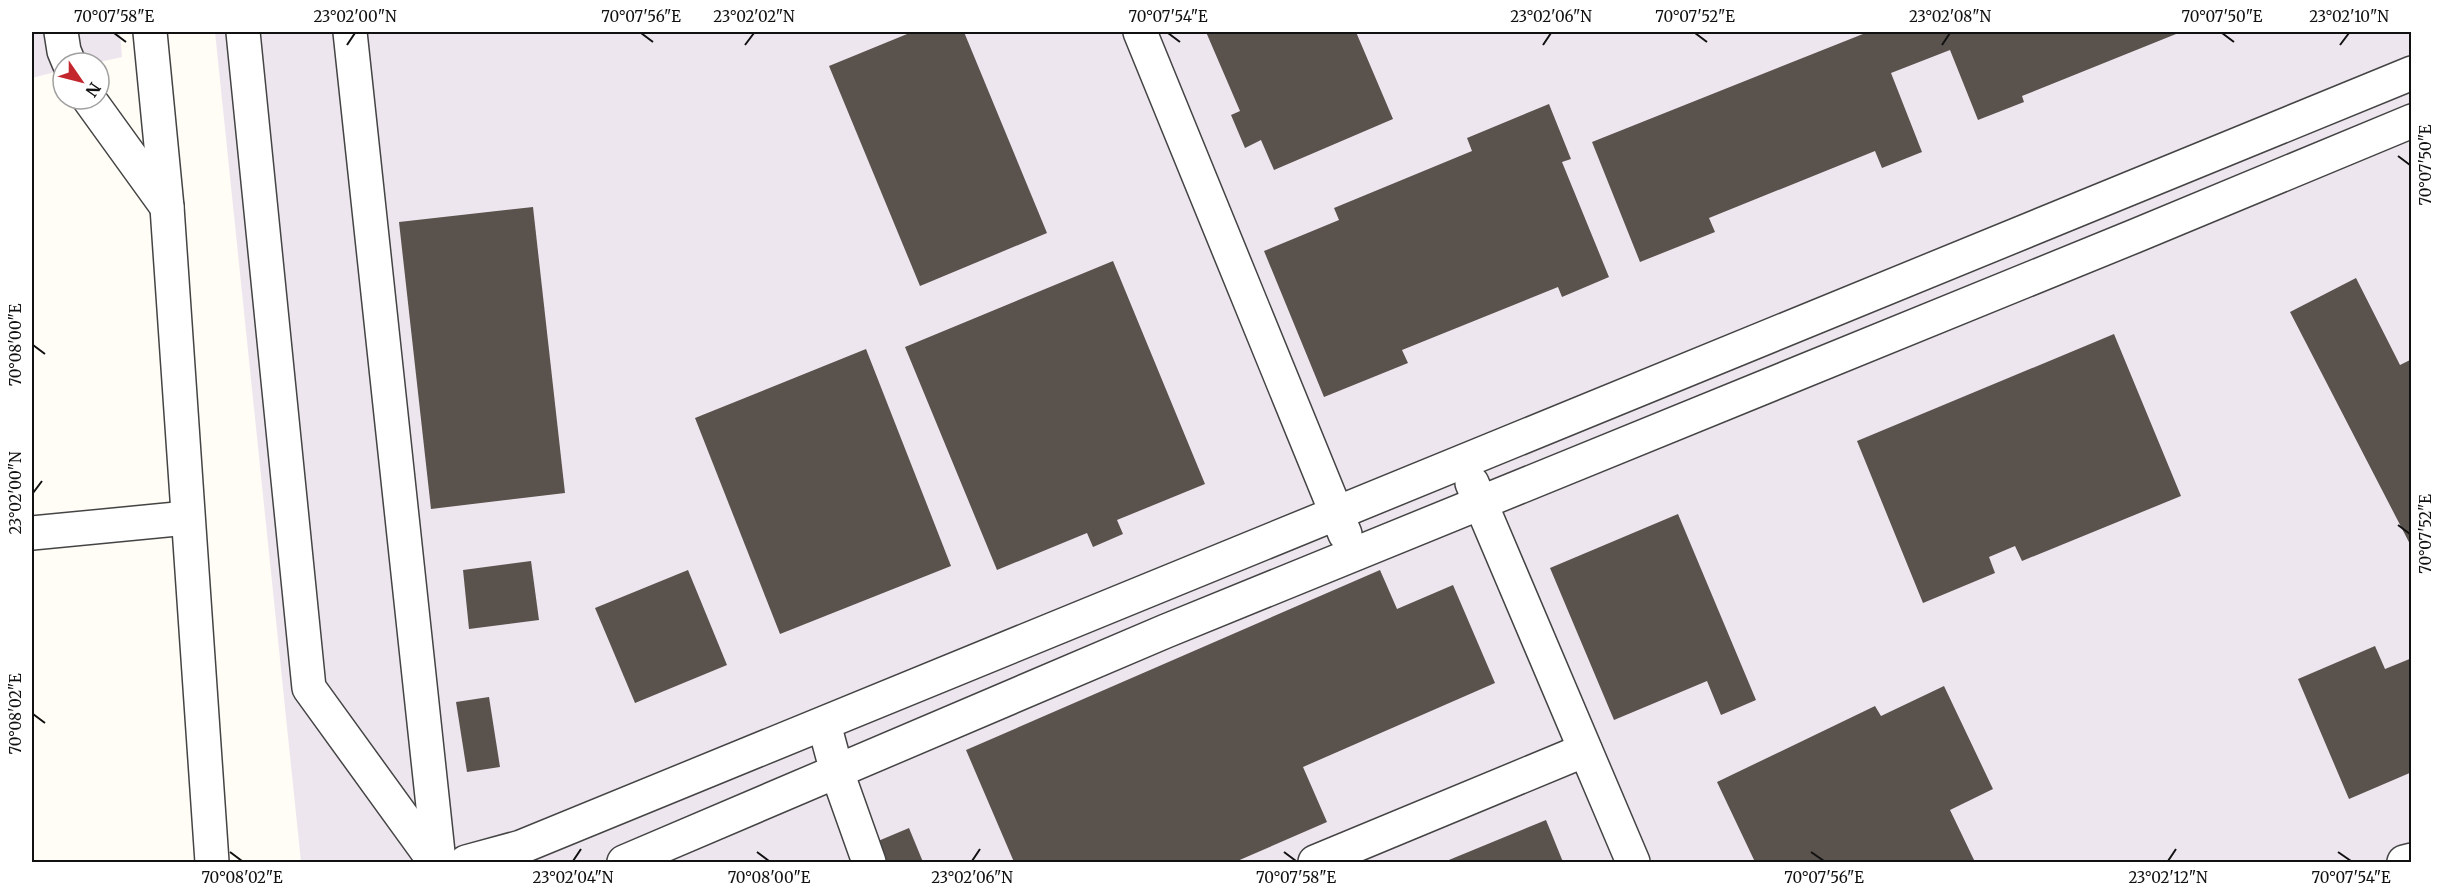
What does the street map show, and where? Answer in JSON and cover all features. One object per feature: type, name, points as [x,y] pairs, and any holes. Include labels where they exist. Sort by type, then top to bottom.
[{"type":"street","points":[[61,32],[64,51]]},
{"type":"street","points":[[150,32],[167,207],[212,862]]},
{"type":"street","points":[[243,32],[309,688],[435,862]]},
{"type":"street","points":[[350,32],[439,862]]},
{"type":"street","points":[[1140,32],[1354,555]]},
{"type":"street","points":[[466,862],[521,847],[2412,73]]},
{"type":"street","points":[[98,111],[167,207]]},
{"type":"street","points":[[624,862],[1166,631],[2412,121]]},
{"type":"street","points":[[1463,462],[1633,862]]},
{"type":"street","points":[[32,533],[187,518]]},
{"type":"street","points":[[824,723],[837,772],[869,862]]},
{"type":"street","points":[[1315,862],[1585,750]]},
{"type":"street","points":[[2404,862],[2412,860]]},
{"type":"shaded area","points":[[32,32],[120,32],[122,57],[111,59],[111,51],[51,51],[51,73],[32,78]]},
{"type":"shaded area","points":[[215,32],[2411,32],[2411,862],[301,862]]},
{"type":"building","points":[[912,32],[964,32],[1047,233],[920,286],[829,66]]},
{"type":"building","points":[[1206,32],[1356,32],[1393,119],[1274,170],[1261,140],[1245,148],[1231,115],[1240,111]]},
{"type":"building","points":[[1868,32],[2181,32],[2022,96],[2024,102],[1978,120],[1950,50],[1891,73],[1922,152],[1882,168],[1875,151],[1709,218],[1715,232],[1640,262],[1592,142]]},
{"type":"building","points":[[1549,104],[1571,159],[1562,162],[1609,277],[1562,297],[1558,287],[1402,350],[1408,363],[1324,397],[1264,251],[1339,220],[1334,208],[1472,151],[1467,138]]},
{"type":"building","points":[[533,207],[565,493],[431,509],[399,222]]},
{"type":"building","points":[[1113,261],[1205,484],[1117,520],[1123,534],[1093,547],[1087,533],[997,570],[905,347]]},
{"type":"building","points":[[2356,278],[2400,365],[2412,359],[2412,548],[2290,312]]},
{"type":"building","points":[[2114,334],[2181,496],[2022,561],[2015,546],[1989,557],[1995,573],[1923,603],[1857,441]]},
{"type":"building","points":[[866,349],[951,566],[780,634],[695,418]]},
{"type":"building","points":[[1678,514],[1756,700],[1721,715],[1707,681],[1614,720],[1550,568]]},
{"type":"building","points":[[531,561],[539,620],[469,629],[463,570]]},
{"type":"building","points":[[688,570],[727,665],[635,703],[595,608]]},
{"type":"building","points":[[1380,570],[1397,609],[1453,585],[1495,683],[1303,767],[1327,822],[1235,862],[1014,862],[966,750]]},
{"type":"building","points":[[2375,646],[2385,669],[2412,658],[2412,772],[2349,799],[2298,679]]},
{"type":"building","points":[[1944,686],[1993,789],[1950,810],[1975,862],[1755,862],[1717,782],[1875,706],[1881,716]]},
{"type":"building","points":[[489,697],[500,767],[467,772],[456,702]]},
{"type":"building","points":[[1546,820],[1563,862],[1444,862]]},
{"type":"building","points":[[909,828],[923,862],[878,862],[871,844]]}]
